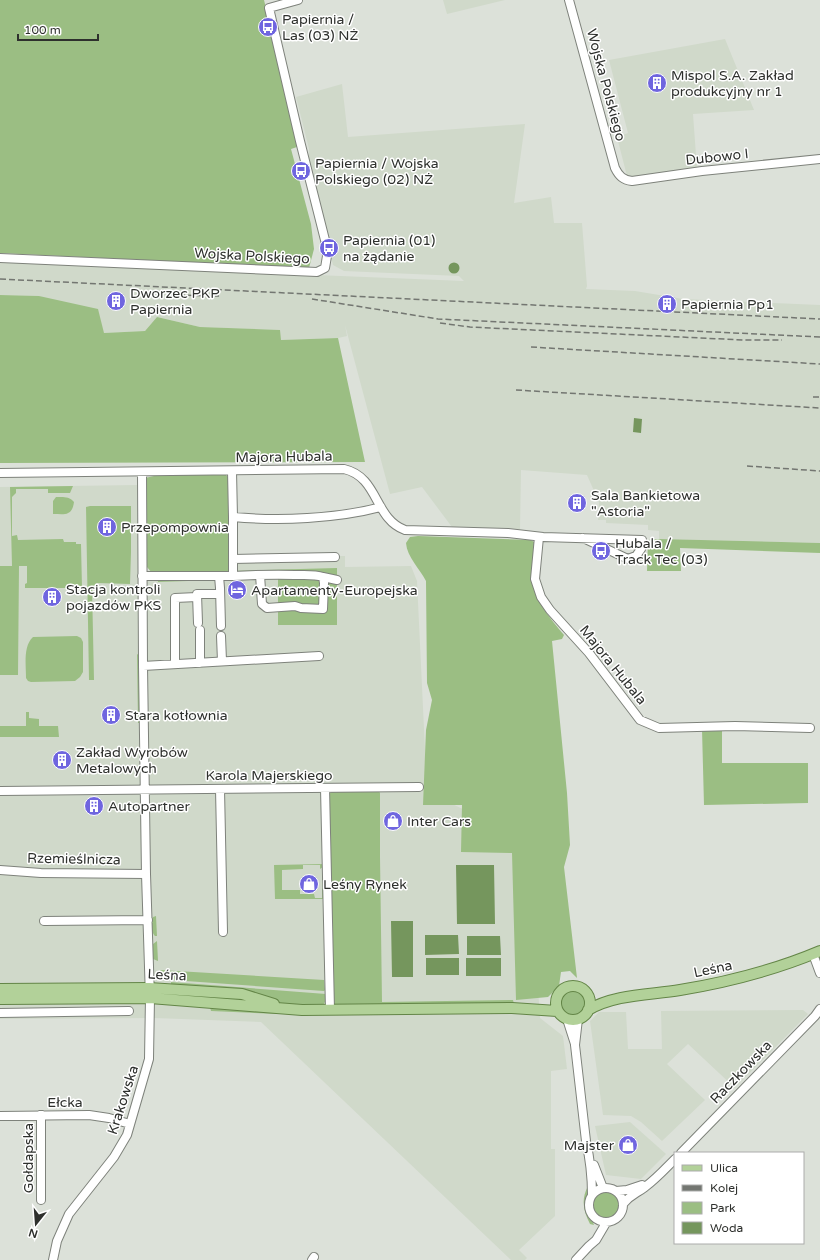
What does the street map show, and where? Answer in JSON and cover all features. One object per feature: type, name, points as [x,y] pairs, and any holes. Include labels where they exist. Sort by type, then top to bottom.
[{"type":"main road","name":"Leśna","points":[[588,1010],[597,1005],[617,999],[718,983],[763,971],[816,952]]},
{"type":"main road","points":[[572,986],[583,990],[588,996],[590,1003],[588,1010],[584,1016],[578,1019],[567,1019],[561,1016],[557,1011],[557,996],[565,988],[572,986]]},
{"type":"main road","name":"Leśna","points":[[0,989],[242,994],[282,1006],[330,1010],[512,1008],[557,1011]]},
{"type":"main road","name":"Leśna","points":[[0,999],[150,993]]},
{"type":"main road","name":"Leśna","points":[[512,1008],[547,1002],[557,996]]},
{"type":"main road","name":"Leśna","points":[[588,996],[617,999]]},
{"type":"street","name":"Wojska Polskiego","points":[[0,258],[316,272],[325,268],[327,256],[326,244],[268,4],[298,0]]},
{"type":"street","name":"Wojska Polskiego","points":[[569,0],[615,168],[619,175]]},
{"type":"street","name":"Dubowo I","points":[[619,175],[624,179],[632,181],[702,171],[820,159]]},
{"type":"street","name":"Majora Hubala","points":[[0,473],[336,469],[350,471],[357,474],[366,482],[392,524],[404,530],[508,533],[539,537],[583,538],[642,540],[641,549],[636,556],[628,559],[583,538]]},
{"type":"street","points":[[232,471],[233,576]]},
{"type":"street","name":"Krakowska","points":[[52,1260],[57,1241],[69,1214],[121,1148],[127,1135],[149,1059],[150,993],[146,874],[142,472]]},
{"type":"street","points":[[233,517],[259,518],[340,516],[381,507]]},
{"type":"street","name":"Majora Hubala","points":[[539,537],[535,579],[541,597],[550,610],[589,653],[640,720],[659,728],[734,726],[810,728]]},
{"type":"street","points":[[233,559],[335,557]]},
{"type":"street","points":[[260,575],[262,604],[267,608],[295,606],[301,608],[323,609],[323,577]]},
{"type":"street","points":[[142,576],[309,575],[337,580]]},
{"type":"street","points":[[219,576],[221,626]]},
{"type":"street","points":[[175,664],[175,598],[197,597],[197,594],[220,594]]},
{"type":"street","points":[[197,597],[200,662]]},
{"type":"street","points":[[221,636],[222,661]]},
{"type":"street","points":[[143,666],[319,656]]},
{"type":"street","name":"Karola Majerskiego","points":[[0,791],[419,787]]},
{"type":"street","points":[[325,788],[330,1010]]},
{"type":"street","points":[[220,789],[224,932]]},
{"type":"street","name":"Rzemieślnicza","points":[[0,870],[47,873],[146,874]]},
{"type":"street","points":[[44,921],[148,920]]},
{"type":"street","points":[[816,952],[820,973]]},
{"type":"street","name":"Raczkowska","points":[[682,1152],[815,1016],[820,1009]]},
{"type":"street","points":[[0,1020],[0,1013],[129,1011]]},
{"type":"street","points":[[567,1019],[575,1045],[586,1141],[603,1188]]},
{"type":"street","points":[[575,1045],[578,1019]]},
{"type":"street","name":"Gołdapska","points":[[41,1115],[41,1200]]},
{"type":"street","name":"Ełcka","points":[[0,1116],[89,1115],[109,1118],[130,1124]]},
{"type":"street","points":[[590,1155],[592,1195]]},
{"type":"street","points":[[623,1204],[630,1196],[650,1183],[674,1160]]},
{"type":"street","points":[[616,1191],[627,1190],[650,1183]]},
{"type":"street","points":[[603,1188],[616,1191],[621,1196],[623,1204],[622,1211],[619,1216],[615,1220],[606,1223],[595,1219],[592,1216],[588,1206],[592,1195],[598,1189],[603,1188]]},
{"type":"street","points":[[589,1246],[596,1230],[595,1219]]},
{"type":"street","points":[[576,1260],[596,1240],[606,1223]]},
{"type":"shaded area","points":[[443,0],[505,0],[447,14]]},
{"type":"shaded area","points":[[725,39],[754,110],[693,114],[697,169],[634,178],[627,176],[617,137],[628,133],[609,60]]},
{"type":"shaded area","points":[[342,84],[348,137],[525,124],[514,203],[551,197],[554,223],[582,223],[586,289],[635,291],[683,299],[820,305],[820,543],[659,539],[659,531],[648,530],[648,525],[606,523],[606,520],[598,520],[599,502],[587,475],[521,470],[520,529],[452,527],[422,487],[390,494],[345,325],[347,336],[338,338],[280,340],[280,330],[200,327],[157,317],[145,331],[104,333],[39,296],[0,295],[0,262],[464,281],[459,276],[344,271],[333,265],[309,164],[309,149],[296,97]]},
{"type":"shaded area","points":[[137,485],[139,571],[234,569],[234,556],[345,556],[345,567],[411,566],[417,581],[427,792],[528,840],[540,1018],[563,1036],[567,1069],[551,1071],[551,1149],[555,1149],[555,1216],[519,1250],[527,1258],[525,1260],[511,1260],[261,1022],[154,1018],[0,1019],[0,487]]},
{"type":"shaded area","points":[[803,1010],[808,1014],[735,1088],[688,1044],[667,1064],[705,1100],[662,1141],[641,1122],[631,1116],[603,1115],[590,1021],[599,1012],[626,1012],[628,1049],[662,1049],[661,1011]]},
{"type":"shaded area","points":[[630,1122],[666,1154],[641,1179],[606,1175],[595,1126]]},
{"type":"green space","points":[[0,0],[264,0],[300,146],[291,149],[311,224],[314,249],[309,268],[0,253]]},
{"type":"green space","points":[[0,295],[39,296],[98,309],[104,333],[145,331],[157,317],[200,327],[280,330],[281,340],[338,338],[365,462],[0,463]]},
{"type":"green space","points":[[224,473],[229,478],[229,571],[337,568],[337,625],[278,625],[278,578],[158,582],[157,573],[152,573],[147,567],[145,478],[154,476]]},
{"type":"green space","points":[[73,486],[70,493],[48,493],[48,489],[16,489],[16,493],[12,497],[12,536],[17,535],[18,540],[63,539],[64,542],[76,542],[76,544],[81,544],[82,588],[25,588],[25,584],[27,583],[27,566],[19,566],[18,675],[0,675],[0,566],[12,566],[10,487]]},
{"type":"green space","points":[[56,497],[68,498],[74,502],[73,507],[67,514],[53,514],[53,501]]},
{"type":"green space","points":[[131,506],[130,584],[97,583],[92,587],[94,680],[89,680],[86,507]]},
{"type":"green space","points":[[410,537],[531,540],[534,542],[534,588],[544,610],[564,635],[562,639],[552,641],[567,793],[570,845],[564,867],[577,978],[570,971],[561,972],[559,986],[548,997],[516,1000],[512,853],[461,852],[462,805],[423,805],[426,730],[432,700],[427,683],[426,581],[411,558],[406,543]]},
{"type":"green space","points":[[648,540],[820,543],[820,553],[680,548],[681,571],[647,571]]},
{"type":"green space","points":[[77,636],[81,638],[83,642],[83,672],[80,677],[75,681],[28,681],[26,678],[26,650],[33,637]]},
{"type":"green space","points":[[137,654],[140,656],[140,723],[138,723]]},
{"type":"green space","points":[[26,712],[29,712],[29,718],[39,719],[39,726],[58,726],[59,737],[0,737],[0,726],[26,726]]},
{"type":"green space","points":[[702,729],[722,731],[722,763],[808,763],[808,803],[704,805]]},
{"type":"green space","points":[[333,791],[379,791],[380,793],[382,1002],[513,1000],[514,1004],[336,1006],[332,1001],[329,794]]},
{"type":"green space","points":[[323,864],[323,867],[320,869],[320,865],[303,865],[303,869],[282,870],[282,890],[300,890],[300,894],[314,894],[315,898],[322,898],[323,872],[323,899],[275,899],[274,865]]},
{"type":"green space","points":[[156,916],[157,936],[155,936],[151,924],[153,917]]},
{"type":"green space","points":[[157,941],[158,961],[153,959],[153,944]]},
{"type":"green space","points":[[160,970],[324,980],[325,990],[172,980],[161,974]]},
{"type":"green space","points":[[171,982],[326,994],[326,998],[325,1002],[321,1006],[280,1004],[243,991],[171,984]]},
{"type":"green space","points":[[572,990],[581,994],[585,1003],[581,1012],[572,1016],[563,1012],[559,1003],[563,994]]},
{"type":"green space","points":[[210,1007],[278,1013],[278,1014],[211,1011]]},
{"type":"green space","points":[[588,1186],[590,1193],[585,1202],[585,1206],[594,1225],[590,1224],[584,1210],[584,1196]]},
{"type":"green space","points":[[603,1188],[609,1188],[613,1189],[620,1195],[623,1205],[622,1212],[616,1219],[609,1222],[603,1222],[599,1221],[592,1215],[589,1208],[589,1202],[590,1198],[596,1191]]},
{"type":"water","points":[[452,263],[456,263],[458,264],[458,272],[452,273],[449,270],[449,266]]},
{"type":"water","points":[[634,418],[642,419],[641,433],[633,432]]},
{"type":"water","points":[[456,865],[494,865],[495,924],[457,924]]},
{"type":"water","points":[[391,921],[413,921],[413,977],[392,977]]},
{"type":"water","points":[[425,935],[458,935],[459,954],[425,955]]},
{"type":"water","points":[[467,936],[500,936],[501,955],[467,955]]},
{"type":"water","points":[[426,958],[459,958],[459,975],[426,975]]},
{"type":"water","points":[[466,958],[501,958],[501,976],[466,976]]},
{"type":"railway","points":[[0,279],[820,319]]},
{"type":"railway","points":[[170,295],[219,296]]},
{"type":"railway","points":[[312,299],[438,319],[820,337]]},
{"type":"railway","points":[[440,323],[470,327],[743,340],[782,340]]},
{"type":"railway","points":[[531,347],[820,364]]},
{"type":"railway","points":[[516,390],[820,408]]},
{"type":"railway","points":[[813,397],[820,397]]},
{"type":"railway","points":[[747,466],[820,471]]},
{"type":"place","name":"Papiernia / Las (03) NŻ","points":[[268,27]]},
{"type":"place","name":"Mispol S.A. Zakład produkcyjny nr 1","points":[[657,83]]},
{"type":"place","name":"Papiernia / Wojska Polskiego (02) NŻ","points":[[301,171]]},
{"type":"place","name":"Papiernia (01) na żądanie","points":[[329,248]]},
{"type":"place","name":"Dworzec PKP Papiernia","points":[[116,301]]},
{"type":"place","name":"Papiernia Pp1","points":[[667,304]]},
{"type":"place","name":"Sala Bankietowa \"Astoria\"","points":[[577,503]]},
{"type":"place","name":"Przepompownia","points":[[107,527]]},
{"type":"place","name":"Hubala / Track Tec (03)","points":[[601,551]]},
{"type":"place","name":"Apartamenty-Europejska","points":[[237,590]]},
{"type":"place","name":"Stacja kontroli pojazdów PKS","points":[[52,597]]},
{"type":"place","name":"Stara kotłownia","points":[[111,715]]},
{"type":"place","name":"Zakład Wyrobów Metalowych","points":[[62,760]]},
{"type":"place","name":"Autopartner","points":[[94,806]]},
{"type":"place","name":"Inter Cars","points":[[393,821]]},
{"type":"place","name":"Leśny Rynek","points":[[309,884]]},
{"type":"place","name":"Majster","points":[[628,1145]]}]
